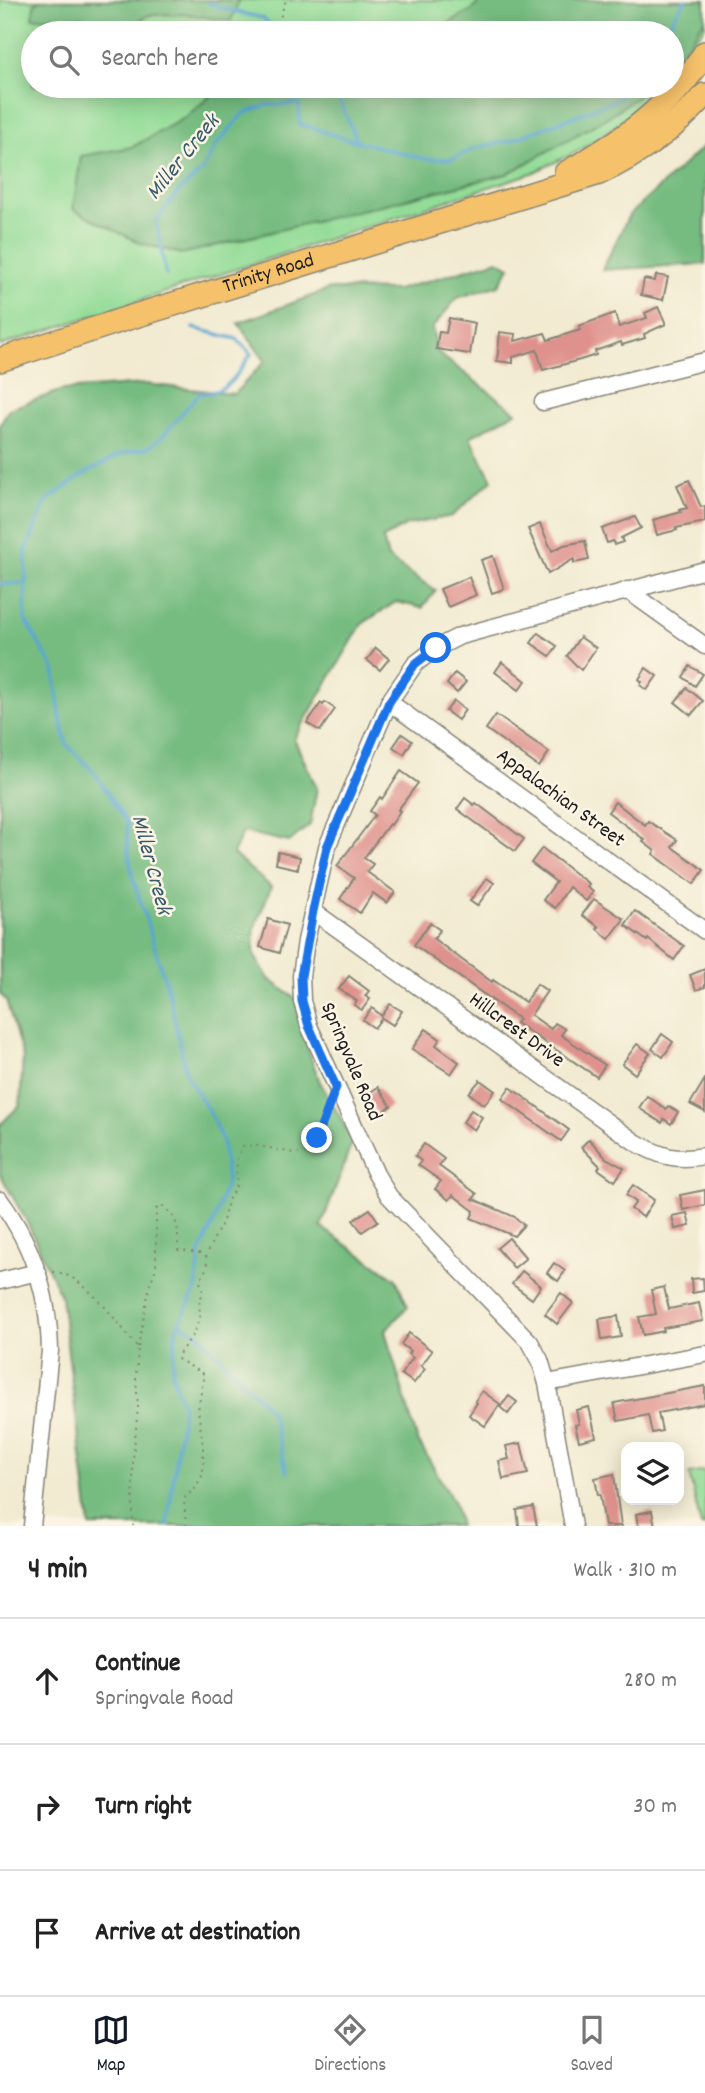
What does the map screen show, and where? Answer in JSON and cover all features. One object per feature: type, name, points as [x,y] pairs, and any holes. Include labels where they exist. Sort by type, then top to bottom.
[{"type":"highway","name":"Trinity Road","points":[[684,81],[705,53]]},
{"type":"highway","name":"Trinity Road","points":[[0,360],[599,173],[639,152],[668,131],[705,95]]},
{"type":"highway","name":"Trinity Road","points":[[536,191],[594,157],[642,124],[670,98]]},
{"type":"street","points":[[543,402],[705,361]]},
{"type":"street","name":"Springvale Road","points":[[573,1526],[547,1383],[540,1360],[530,1342],[389,1195],[376,1174],[309,1026],[302,1001],[301,976],[327,847],[389,702],[415,664],[436,648],[460,636],[705,570]]},
{"type":"street","points":[[627,590],[705,646]]},
{"type":"street","name":"Appalachian Street","points":[[389,702],[705,931]]},
{"type":"street","name":"Hillcrest Drive","points":[[313,911],[635,1142],[653,1153],[673,1159],[705,1156]]},
{"type":"street","points":[[0,1200],[23,1237],[38,1272],[46,1307],[50,1351],[32,1526]]},
{"type":"street","points":[[0,1281],[38,1272]]},
{"type":"street","points":[[547,1383],[705,1354]]},
{"type":"path","points":[[279,21],[284,3],[291,0]]},
{"type":"path","points":[[186,1526],[184,1500],[187,1494],[193,1492],[203,1474],[203,1446],[198,1410],[204,1374],[178,1359],[193,1335],[200,1316],[200,1281],[207,1267],[206,1254],[223,1221],[229,1198],[236,1186],[237,1158],[243,1146],[256,1144],[291,1155],[306,1153],[317,1138],[336,1087]]},
{"type":"path","points":[[133,1526],[138,1348],[150,1284],[156,1268],[156,1209],[162,1206],[167,1209],[180,1229],[178,1250],[206,1254]]},
{"type":"path","points":[[38,1272],[59,1271],[81,1283],[138,1348]]},
{"type":"green space","points":[[0,0],[705,0],[705,26],[684,55],[684,21],[21,21],[21,98],[647,98],[634,112],[583,149],[532,173],[0,346]]},
{"type":"green space","points":[[40,0],[239,0],[231,21],[187,14],[149,15],[139,21],[91,21],[80,17],[33,18],[34,4]]},
{"type":"green space","points":[[480,0],[705,0],[705,20],[684,49],[684,21],[452,21],[473,9]]},
{"type":"green space","points":[[208,98],[635,98],[603,120],[507,174],[182,254],[140,243],[73,209],[81,156],[132,147],[184,118]]},
{"type":"green space","points":[[705,145],[705,264],[602,270],[629,215]]},
{"type":"green space","points":[[498,260],[510,267],[499,285],[457,298],[432,328],[438,353],[516,412],[470,437],[492,480],[452,516],[407,525],[383,538],[388,558],[436,591],[422,608],[396,602],[362,624],[294,739],[317,788],[310,825],[289,842],[243,832],[233,854],[271,887],[254,930],[254,955],[269,979],[296,999],[309,1053],[320,1082],[353,1140],[321,1227],[396,1279],[408,1306],[385,1331],[417,1439],[454,1503],[460,1526],[90,1526],[61,1297],[28,1224],[0,1174],[0,1125],[20,1105],[23,1057],[6,1000],[0,994],[0,424],[9,409],[63,390],[145,384],[234,394],[265,361],[238,323],[330,289],[397,290]]},
{"type":"green space","points":[[705,1471],[705,1526],[701,1526],[689,1474]]},
{"type":"building","points":[[656,275],[668,277],[663,300],[641,295],[644,279],[655,281]]},
{"type":"building","points":[[658,307],[666,324],[644,334],[645,338],[622,345],[621,342],[595,351],[596,355],[543,370],[537,350],[513,357],[513,363],[497,361],[500,332],[516,334],[515,341],[545,333],[548,340],[580,330],[579,326],[615,313],[619,327],[647,318],[645,313]]},
{"type":"building","points":[[449,318],[475,323],[470,354],[436,349],[439,332],[446,333]]},
{"type":"building","points":[[689,480],[701,507],[705,506],[705,522],[657,535],[653,520],[687,508],[677,485]]},
{"type":"building","points":[[635,517],[641,528],[621,538],[623,542],[614,545],[613,541],[607,543],[602,529]]},
{"type":"building","points":[[540,524],[552,551],[564,545],[585,541],[589,560],[574,563],[574,559],[548,574],[528,529]]},
{"type":"building","points":[[493,556],[504,589],[492,593],[481,560]]},
{"type":"building","points":[[469,577],[476,595],[448,607],[440,589]]},
{"type":"building","points":[[538,633],[557,646],[550,656],[531,643]]},
{"type":"building","points":[[580,637],[596,648],[581,670],[567,656]]},
{"type":"building","points":[[376,648],[389,659],[380,670],[367,660]]},
{"type":"building","points":[[502,662],[526,681],[519,690],[495,672]]},
{"type":"building","points":[[690,666],[703,674],[695,686],[683,677]]},
{"type":"building","points":[[646,668],[657,676],[647,690],[640,685],[642,682],[639,679]]},
{"type":"building","points":[[455,673],[466,682],[457,693],[447,684]]},
{"type":"building","points":[[687,688],[703,701],[691,715],[675,702]]},
{"type":"building","points":[[454,701],[465,710],[458,720],[446,711]]},
{"type":"building","points":[[325,702],[335,709],[320,731],[307,723],[321,703],[323,705]]},
{"type":"building","points":[[496,715],[549,752],[539,767],[486,729]]},
{"type":"building","points":[[402,734],[412,741],[404,754],[393,747]]},
{"type":"building","points":[[401,771],[418,783],[398,810],[400,811],[391,825],[389,824],[364,858],[373,864],[367,872],[395,892],[387,903],[373,893],[360,913],[340,899],[354,878],[337,866],[375,815],[370,811],[380,797],[382,799]]},
{"type":"building","points":[[465,798],[474,805],[476,803],[524,839],[515,851],[457,809]]},
{"type":"building","points":[[615,802],[645,825],[648,821],[677,840],[672,847],[704,870],[694,884],[653,854],[655,851],[643,842],[645,840],[608,812]]},
{"type":"building","points":[[542,848],[589,884],[587,887],[593,892],[586,901],[569,887],[555,908],[543,900],[556,882],[531,863]]},
{"type":"building","points":[[278,852],[300,857],[298,869],[276,864]]},
{"type":"building","points":[[487,878],[494,883],[477,906],[470,901]]},
{"type":"building","points":[[594,899],[624,919],[609,939],[597,929],[599,927],[582,915]]},
{"type":"building","points":[[635,911],[684,946],[674,960],[625,925]]},
{"type":"building","points":[[268,919],[287,925],[279,953],[260,947]]},
{"type":"building","points":[[430,923],[440,930],[434,939],[492,982],[493,980],[525,1002],[537,984],[547,991],[531,1015],[551,1029],[555,1023],[565,1029],[561,1035],[605,1065],[597,1077],[516,1023],[519,1019],[414,945]]},
{"type":"building","points":[[705,969],[705,987],[696,990],[690,975]]},
{"type":"building","points":[[349,976],[369,991],[365,996],[370,999],[362,1010],[354,1005],[357,1001],[339,989]]},
{"type":"building","points":[[390,1004],[402,1011],[393,1025],[382,1018],[374,1028],[363,1020],[372,1008],[382,1016]]},
{"type":"building","points":[[426,1029],[440,1039],[436,1045],[459,1062],[451,1074],[412,1049]]},
{"type":"building","points":[[662,1034],[673,1042],[663,1057],[652,1049]]},
{"type":"building","points":[[637,1044],[650,1053],[635,1074],[622,1064]]},
{"type":"building","points":[[705,1079],[705,1112],[690,1104]]},
{"type":"building","points":[[480,1080],[495,1091],[484,1105],[469,1093]]},
{"type":"building","points":[[378,1087],[391,1106],[378,1115],[365,1096]]},
{"type":"building","points":[[510,1087],[569,1130],[561,1141],[502,1099]]},
{"type":"building","points":[[647,1096],[666,1109],[668,1106],[678,1112],[671,1124],[664,1119],[662,1123],[639,1108]]},
{"type":"building","points":[[471,1110],[482,1117],[474,1130],[463,1122]]},
{"type":"building","points":[[589,1139],[606,1158],[624,1168],[615,1181],[598,1169],[600,1166],[581,1147]]},
{"type":"building","points":[[424,1144],[444,1159],[439,1166],[477,1194],[473,1199],[515,1217],[524,1225],[514,1236],[471,1218],[474,1211],[453,1195],[449,1200],[435,1189],[441,1181],[418,1165],[421,1161],[415,1156]]},
{"type":"building","points":[[633,1185],[654,1200],[643,1217],[631,1209],[636,1202],[626,1195]]},
{"type":"building","points":[[705,1190],[705,1205],[683,1210],[680,1195]]},
{"type":"building","points":[[370,1209],[378,1221],[362,1232],[353,1220]]},
{"type":"building","points":[[687,1213],[690,1226],[675,1229],[672,1216]]},
{"type":"building","points":[[509,1238],[526,1258],[514,1268],[497,1248]]},
{"type":"building","points":[[554,1263],[565,1271],[558,1281],[547,1273]]},
{"type":"building","points":[[522,1271],[541,1286],[532,1299],[512,1284]]},
{"type":"building","points":[[703,1278],[704,1291],[692,1293],[691,1279]]},
{"type":"building","points":[[664,1287],[669,1309],[699,1303],[703,1321],[663,1328],[664,1331],[643,1335],[639,1317],[656,1314],[651,1290]]},
{"type":"building","points":[[561,1293],[573,1303],[557,1324],[545,1314]]},
{"type":"building","points":[[618,1316],[621,1337],[602,1340],[599,1319]]},
{"type":"building","points":[[409,1333],[432,1351],[421,1366],[425,1369],[414,1383],[401,1374],[413,1358],[408,1354],[410,1351],[401,1344]]},
{"type":"building","points":[[705,1386],[705,1404],[658,1413],[662,1431],[652,1433],[648,1415],[618,1421],[614,1403]]},
{"type":"building","points":[[482,1391],[500,1404],[485,1426],[469,1415]]},
{"type":"building","points":[[509,1396],[517,1402],[508,1414],[500,1407]]},
{"type":"building","points":[[589,1407],[596,1437],[579,1441],[575,1425],[579,1424],[576,1410]]},
{"type":"building","points":[[521,1443],[528,1474],[503,1479],[499,1461],[509,1459],[506,1446]]},
{"type":"building","points":[[614,1474],[621,1526],[605,1526],[595,1478]]},
{"type":"building","points":[[533,1507],[537,1526],[519,1526],[517,1510]]},
{"type":"building","points":[[652,1511],[655,1526],[638,1526],[636,1514]]},
{"type":"waterway","name":"Miller Creek","points":[[672,21],[685,0]]},
{"type":"waterway","points":[[209,3],[266,21]]},
{"type":"waterway","points":[[337,98],[357,141]]},
{"type":"waterway","name":"Miller Creek","points":[[166,275],[156,221],[176,194],[203,170],[216,145],[243,114],[267,105],[299,104],[300,124],[425,159],[452,159],[476,148],[512,140],[619,98]]},
{"type":"waterway","name":"Miller Creek","points":[[167,1526],[183,1407],[172,1373],[176,1330],[196,1289],[200,1252],[215,1219],[227,1180],[222,1140],[210,1113],[187,1076],[168,990],[133,878],[127,823],[94,772],[67,745],[54,669],[25,620],[26,551],[46,501],[84,474],[121,454],[150,447],[164,435],[199,393],[217,391],[224,387],[251,354],[237,339],[193,328]]},
{"type":"waterway","points":[[0,584],[26,583]]},
{"type":"waterway","points":[[179,1323],[198,1333],[271,1411],[287,1472]]},
{"type":"route","points":[[317,1138],[336,1087],[309,1026],[302,1001],[301,976],[327,847],[389,702],[415,664],[436,648]]}]
